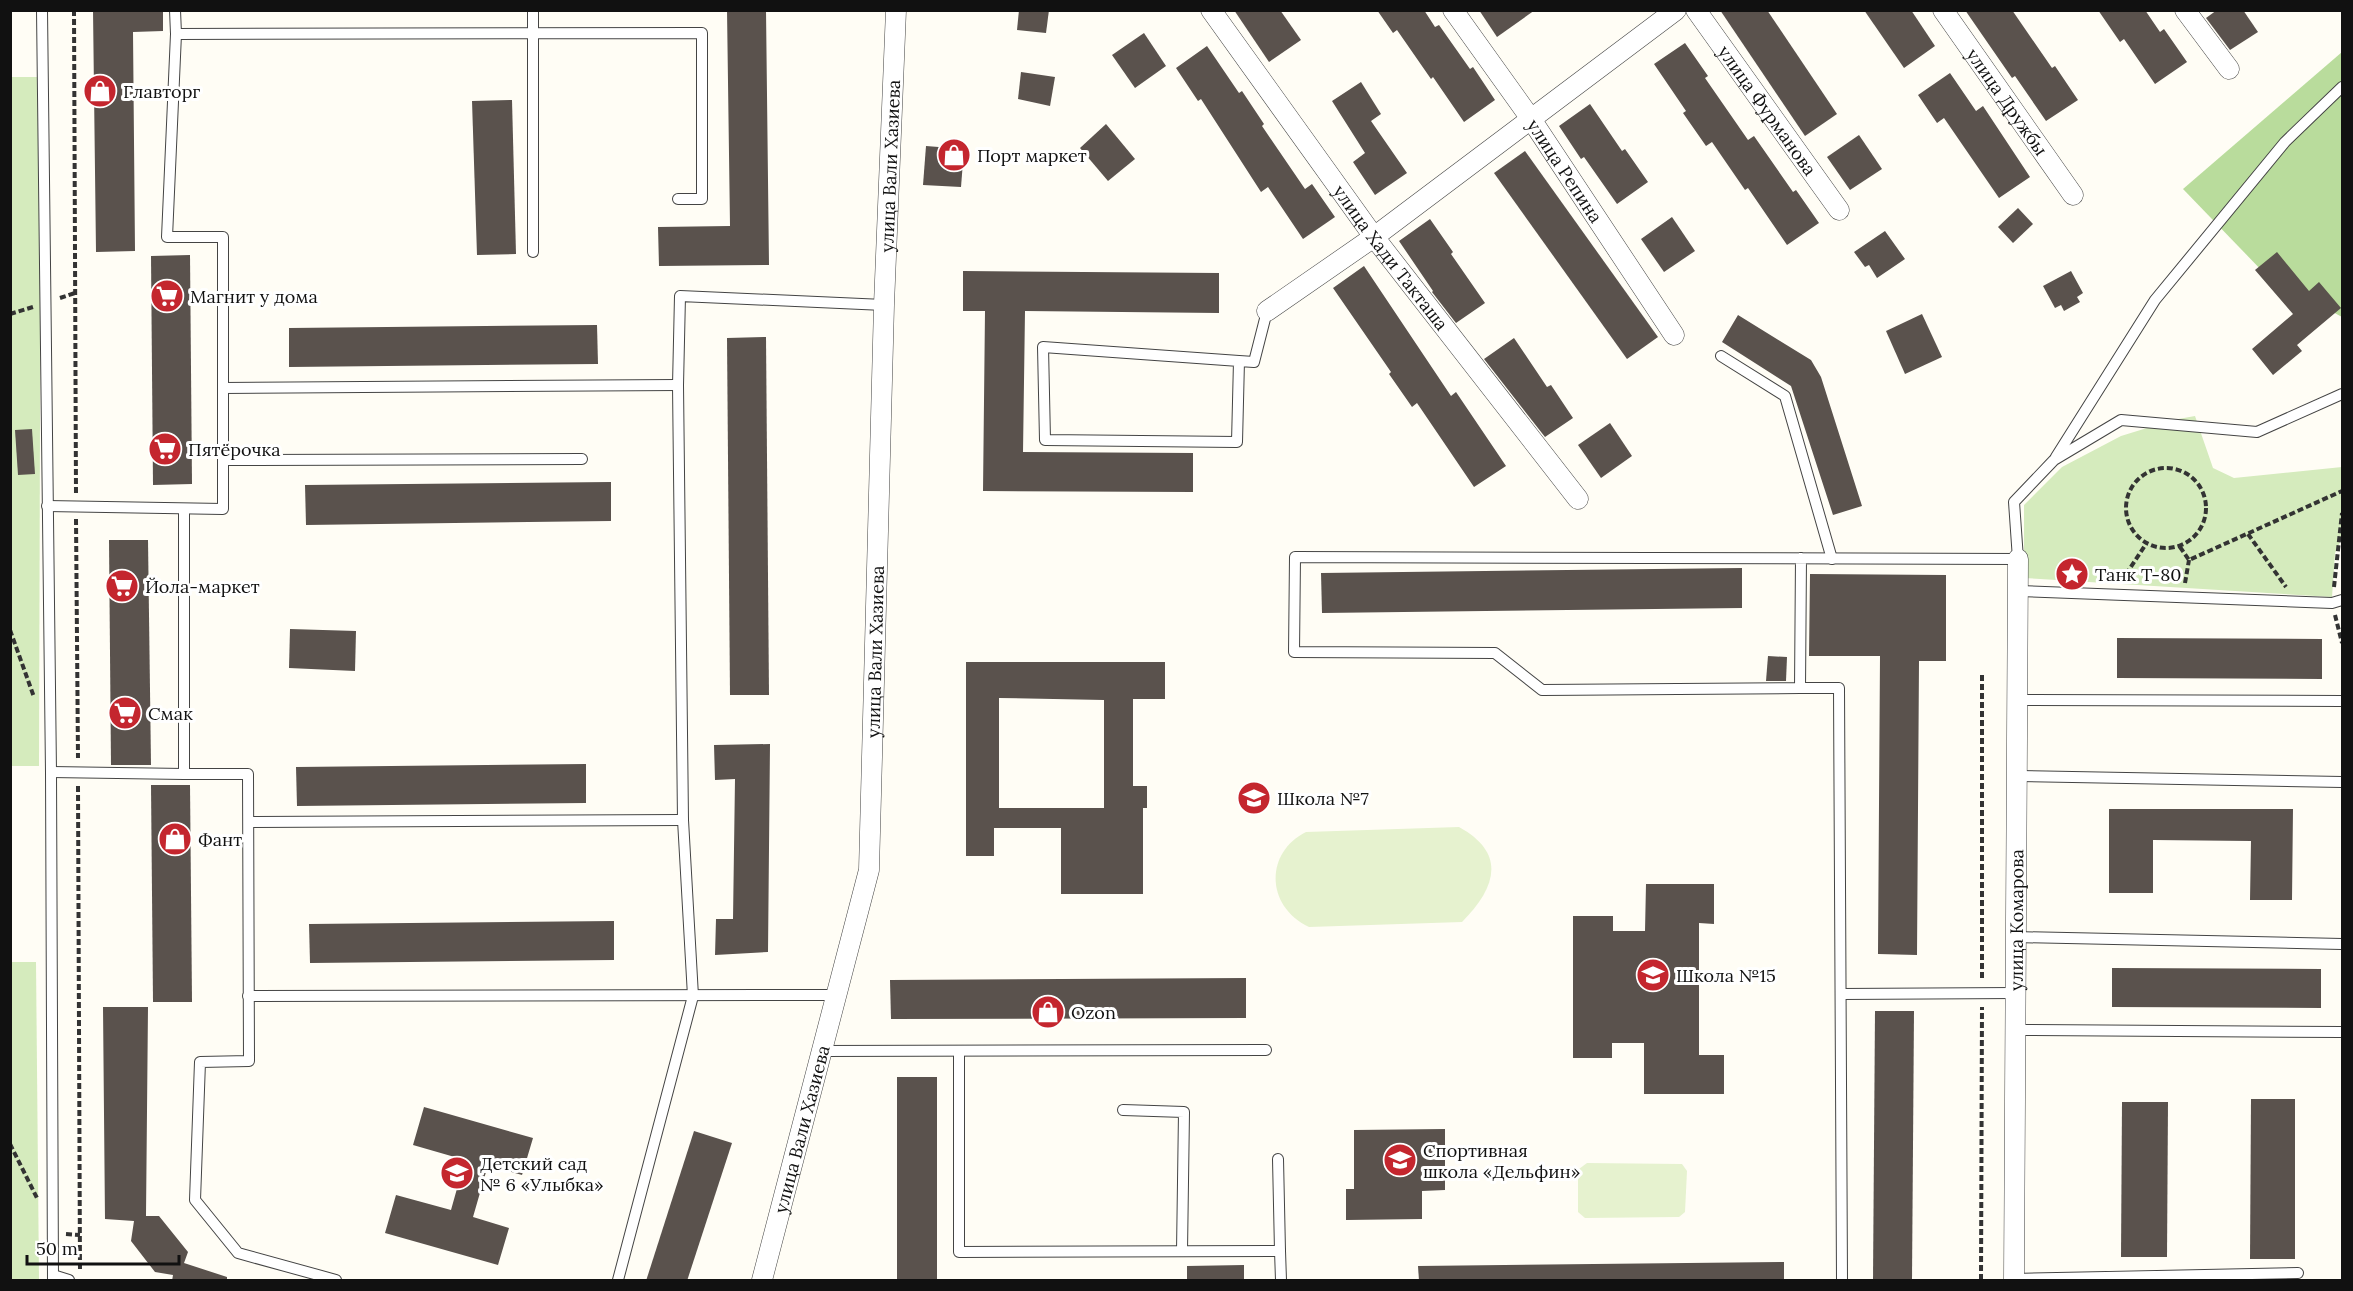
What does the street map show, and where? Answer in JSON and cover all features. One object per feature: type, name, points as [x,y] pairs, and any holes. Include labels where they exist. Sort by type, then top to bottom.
[{"type":"street","name":"улица Вали Хазиева","points":[[762,1281],[868,870],[884,305],[896,10]]},
{"type":"street","name":"улица Хади Такташа","points":[[1211,10],[1374,237],[1578,498]]},
{"type":"street","name":"улица Репина","points":[[1454,10],[1531,119],[1674,335]]},
{"type":"street","points":[[1267,311],[1374,237],[1676,10]]},
{"type":"street","name":"улица Фурманова","points":[[1696,10],[1839,210]]},
{"type":"street","name":"улица Дружбы","points":[[1943,10],[2073,195]]},
{"type":"street","points":[[2185,10],[2229,69]]},
{"type":"street","name":"улица Комарова","points":[[2014,1280],[2018,559]]},
{"type":"lane","points":[[42,10],[51,772],[53,1278],[69,1281]]},
{"type":"lane","points":[[47,507],[224,509],[223,237],[167,237],[176,34],[175,10]]},
{"type":"lane","points":[[533,10],[533,252]]},
{"type":"lane","points":[[176,34],[702,33],[702,199],[678,199]]},
{"type":"lane","points":[[1842,1281],[1839,688],[1542,690],[1496,653],[1294,652],[1295,557],[2018,559],[2014,501],[2054,460],[2155,300],[2285,142],[2343,87]]},
{"type":"lane","points":[[618,1281],[693,996],[683,820],[678,385],[680,296],[884,305]]},
{"type":"lane","points":[[1239,361],[1237,442],[1045,440],[1043,347],[1254,362],[1267,311]]},
{"type":"lane","points":[[1721,356],[1785,396],[1832,559]]},
{"type":"lane","points":[[223,388],[678,385]]},
{"type":"lane","points":[[2054,460],[2121,420],[2257,432],[2343,394]]},
{"type":"lane","points":[[223,460],[582,459]]},
{"type":"lane","points":[[184,509],[184,774]]},
{"type":"lane","points":[[1800,688],[1801,558]]},
{"type":"lane","points":[[2018,591],[2337,602]]},
{"type":"lane","points":[[2018,700],[2343,701]]},
{"type":"lane","points":[[51,772],[248,774],[249,1061],[200,1062],[195,1200],[238,1253],[336,1281]]},
{"type":"lane","points":[[2017,776],[2343,782]]},
{"type":"lane","points":[[249,822],[683,820]]},
{"type":"lane","points":[[2016,937],[2343,944]]},
{"type":"lane","points":[[1841,994],[2015,993]]},
{"type":"lane","points":[[249,996],[835,995]]},
{"type":"lane","points":[[2015,1030],[2343,1032]]},
{"type":"lane","points":[[821,1051],[1266,1050]]},
{"type":"lane","points":[[959,1051],[959,1252],[1280,1251]]},
{"type":"lane","points":[[1123,1110],[1184,1112],[1182,1251]]},
{"type":"lane","points":[[1278,1159],[1281,1281]]},
{"type":"lane","points":[[2014,1280],[2298,1273]]},
{"type":"path","points":[[74,10],[80,1281]]},
{"type":"path","points":[[2161,467],[2178,469],[2193,477],[2203,490],[2207,507],[2204,524],[2194,538],[2180,547],[2162,549],[2146,544],[2133,533],[2126,518],[2126,500],[2132,485],[2144,473],[2161,467]]},
{"type":"path","points":[[2190,560],[2343,491]]},
{"type":"path","points":[[2343,513],[2337,602],[2343,644]]},
{"type":"path","points":[[2248,534],[2296,601]]},
{"type":"path","points":[[2112,595],[2146,544]]},
{"type":"path","points":[[2180,547],[2190,560]]},
{"type":"path","points":[[2181,597],[2190,560]]},
{"type":"path","points":[[10,630],[34,698]]},
{"type":"green space","points":[[2342,52],[2342,317],[2267,276],[2183,189]]},
{"type":"green space","points":[[10,77],[41,77],[39,766],[11,766]]},
{"type":"green space","points":[[2195,416],[2213,468],[2234,478],[2342,467],[2342,538],[2335,553],[2332,597],[2024,578],[2024,505],[2062,467],[2121,436],[2173,420]]},
{"type":"green space","points":[[1459,827],[1475,837],[1485,849],[1490,860],[1491,872],[1482,897],[1462,922],[1309,927],[1284,907],[1278,894],[1277,866],[1292,841],[1306,832]]},
{"type":"green space","points":[[11,962],[36,962],[39,1280],[11,1280]]},
{"type":"green space","points":[[1587,1163],[1682,1164],[1687,1171],[1685,1212],[1679,1217],[1585,1218],[1578,1212],[1578,1173],[1579,1169]]},
{"type":"building","points":[[93,10],[163,10],[163,31],[133,32],[135,251],[96,252]]},
{"type":"building","points":[[727,10],[766,10],[769,265],[659,266],[658,227],[730,226]]},
{"type":"building","points":[[1019,10],[1049,10],[1046,33],[1017,30]]},
{"type":"building","points":[[1234,10],[1280,10],[1301,40],[1269,62]]},
{"type":"building","points":[[1377,10],[1424,10],[1435,27],[1439,25],[1470,69],[1473,67],[1495,100],[1464,122],[1397,30],[1393,33]]},
{"type":"building","points":[[1479,10],[1535,10],[1497,37]]},
{"type":"building","points":[[1720,10],[1767,10],[1837,114],[1805,136]]},
{"type":"building","points":[[1864,10],[1911,10],[1935,46],[1904,68]]},
{"type":"building","points":[[1965,10],[2012,10],[2052,68],[2055,66],[2078,100],[2046,121],[2015,76],[2012,78]]},
{"type":"building","points":[[2098,10],[2145,10],[2160,32],[2164,29],[2187,62],[2155,84],[2124,39],[2120,42]]},
{"type":"building","points":[[2217,10],[2243,10],[2258,32],[2230,50],[2206,18]]},
{"type":"building","points":[[1144,33],[1166,66],[1135,88],[1112,55]]},
{"type":"building","points":[[1685,43],[1708,76],[1705,78],[1748,140],[1754,136],[1793,192],[1796,190],[1819,223],[1787,245],[1748,188],[1745,190],[1712,142],[1706,146],[1683,113],[1686,111],[1654,64]]},
{"type":"building","points":[[1207,46],[1239,93],[1242,91],[1264,124],[1262,126],[1305,189],[1312,184],[1335,217],[1303,239],[1268,187],[1261,192],[1201,99],[1198,101],[1176,68]]},
{"type":"building","points":[[1021,72],[1055,77],[1050,106],[1018,99]]},
{"type":"building","points":[[1950,73],[1976,111],[1983,106],[2030,177],[1999,198],[1944,118],[1937,123],[1918,95]]},
{"type":"building","points":[[1361,82],[1381,114],[1371,121],[1407,173],[1375,195],[1353,162],[1365,153],[1332,101]]},
{"type":"building","points":[[512,100],[516,254],[477,255],[472,101]]},
{"type":"building","points":[[1590,104],[1622,151],[1625,149],[1648,182],[1617,204],[1584,157],[1581,159],[1559,126]]},
{"type":"building","points":[[1106,124],[1135,159],[1108,181],[1080,148]]},
{"type":"building","points":[[1859,135],[1882,169],[1850,190],[1827,157]]},
{"type":"building","points":[[926,146],[964,149],[961,187],[923,185]]},
{"type":"building","points":[[1525,151],[1658,337],[1627,359],[1494,173]]},
{"type":"building","points":[[2018,208],[2033,224],[2013,243],[1998,227]]},
{"type":"building","points":[[1672,217],[1695,251],[1664,272],[1641,239]]},
{"type":"building","points":[[1430,219],[1485,303],[1456,323],[1432,292],[1399,241]]},
{"type":"building","points":[[1885,231],[1905,259],[1877,278],[1869,265],[1865,267],[1854,252]]},
{"type":"building","points":[[2277,252],[2309,291],[2319,282],[2341,308],[2297,345],[2302,351],[2273,375],[2252,349],[2293,314],[2255,270]]},
{"type":"building","points":[[190,255],[192,484],[153,485],[151,256]]},
{"type":"building","points":[[1364,266],[1451,396],[1456,392],[1506,466],[1474,487],[1417,403],[1412,407],[1389,374],[1391,372],[1333,288]]},
{"type":"building","points":[[963,271],[1219,273],[1219,313],[1025,311],[1023,452],[1193,453],[1193,492],[983,491],[985,311],[963,311]]},
{"type":"building","points":[[2071,271],[2083,293],[2077,297],[2080,302],[2064,311],[2061,305],[2055,308],[2043,286]]},
{"type":"building","points":[[1922,314],[1942,357],[1905,374],[1886,331]]},
{"type":"building","points":[[1738,315],[1811,360],[1821,377],[1862,506],[1833,515],[1791,386],[1722,342]]},
{"type":"building","points":[[597,325],[598,364],[289,367],[289,328]]},
{"type":"building","points":[[766,337],[769,695],[730,695],[727,338]]},
{"type":"building","points":[[1514,338],[1547,387],[1551,385],[1573,418],[1545,437],[1484,359]]},
{"type":"building","points":[[1610,423],[1632,456],[1601,478],[1578,445]]},
{"type":"building","points":[[32,429],[35,474],[18,475],[15,430]]},
{"type":"building","points":[[611,482],[611,521],[306,525],[305,485]]},
{"type":"building","points":[[109,540],[148,540],[151,765],[111,765]]},
{"type":"building","points":[[1742,568],[1742,608],[1322,613],[1321,573]]},
{"type":"building","points":[[1810,574],[1946,575],[1946,661],[1919,661],[1917,955],[1878,954],[1880,656],[1809,656]]},
{"type":"building","points":[[290,629],[356,631],[355,671],[289,668]]},
{"type":"building","points":[[2117,638],[2322,639],[2322,679],[2117,678]]},
{"type":"building","points":[[1768,656],[1787,657],[1786,681],[1766,681]]},
{"type":"building","points":[[966,662],[1165,662],[1165,699],[1133,699],[1133,786],[1147,786],[1147,808],[1143,808],[1143,894],[1061,894],[1061,828],[994,828],[994,856],[966,856]],"holes":[[[999,698],[1104,700],[1104,808],[999,808]]]},
{"type":"building","points":[[770,744],[768,952],[715,955],[716,919],[733,919],[735,779],[715,780],[714,745]]},
{"type":"building","points":[[586,764],[586,803],[297,806],[296,767]]},
{"type":"building","points":[[151,785],[190,785],[192,1002],[153,1002]]},
{"type":"building","points":[[2109,809],[2293,809],[2292,900],[2250,900],[2251,841],[2153,840],[2153,893],[2109,893]]},
{"type":"building","points":[[1646,884],[1714,884],[1714,924],[1699,923],[1699,1055],[1724,1055],[1724,1094],[1644,1094],[1644,1043],[1612,1043],[1612,1058],[1573,1058],[1573,916],[1613,916],[1613,931],[1645,931]]},
{"type":"building","points":[[614,921],[614,960],[310,963],[309,924]]},
{"type":"building","points":[[2112,968],[2321,969],[2321,1008],[2112,1007]]},
{"type":"building","points":[[1246,978],[1246,1018],[891,1019],[890,980]]},
{"type":"building","points":[[103,1007],[148,1007],[146,1216],[159,1216],[188,1252],[184,1263],[227,1277],[227,1281],[172,1281],[173,1275],[155,1272],[131,1241],[134,1221],[105,1219]]},
{"type":"building","points":[[1875,1011],[1914,1011],[1912,1281],[1873,1281]]},
{"type":"building","points":[[897,1077],[937,1077],[937,1281],[897,1281]]},
{"type":"building","points":[[2251,1099],[2295,1099],[2295,1259],[2250,1259]]},
{"type":"building","points":[[2122,1102],[2168,1102],[2167,1257],[2121,1257]]},
{"type":"building","points":[[424,1107],[533,1138],[522,1175],[488,1165],[473,1217],[509,1228],[498,1265],[385,1233],[396,1195],[451,1210],[465,1160],[413,1145]]},
{"type":"building","name":"Спортивная школа «Дельфин»","points":[[1445,1129],[1445,1190],[1422,1191],[1422,1219],[1346,1220],[1346,1189],[1354,1189],[1354,1130]]},
{"type":"building","points":[[694,1131],[732,1143],[687,1281],[646,1281]]},
{"type":"building","points":[[1784,1262],[1784,1281],[1419,1281],[1418,1266]]},
{"type":"building","points":[[1244,1265],[1244,1281],[1187,1281],[1187,1266]]},
{"type":"place","name":"Главторг","points":[[100,91]]},
{"type":"place","name":"Порт маркет","points":[[954,155]]},
{"type":"place","name":"Магнит у дома","points":[[167,296]]},
{"type":"place","name":"Пятёрочка","points":[[165,449]]},
{"type":"place","name":"Танк Т-80","points":[[2072,574]]},
{"type":"place","name":"Йола-маркет","points":[[122,586]]},
{"type":"place","name":"Смак","points":[[125,713]]},
{"type":"place","name":"Школа №7","points":[[1254,798]]},
{"type":"place","name":"Фант","points":[[175,839]]},
{"type":"place","name":"Школа №15","points":[[1653,975]]},
{"type":"place","name":"Ozon","points":[[1048,1012]]},
{"type":"place","name":"Спортивная школа «Дельфин»","points":[[1400,1160]]},
{"type":"place","name":"Детский сад № 6 «Улыбка»","points":[[457,1173]]}]
